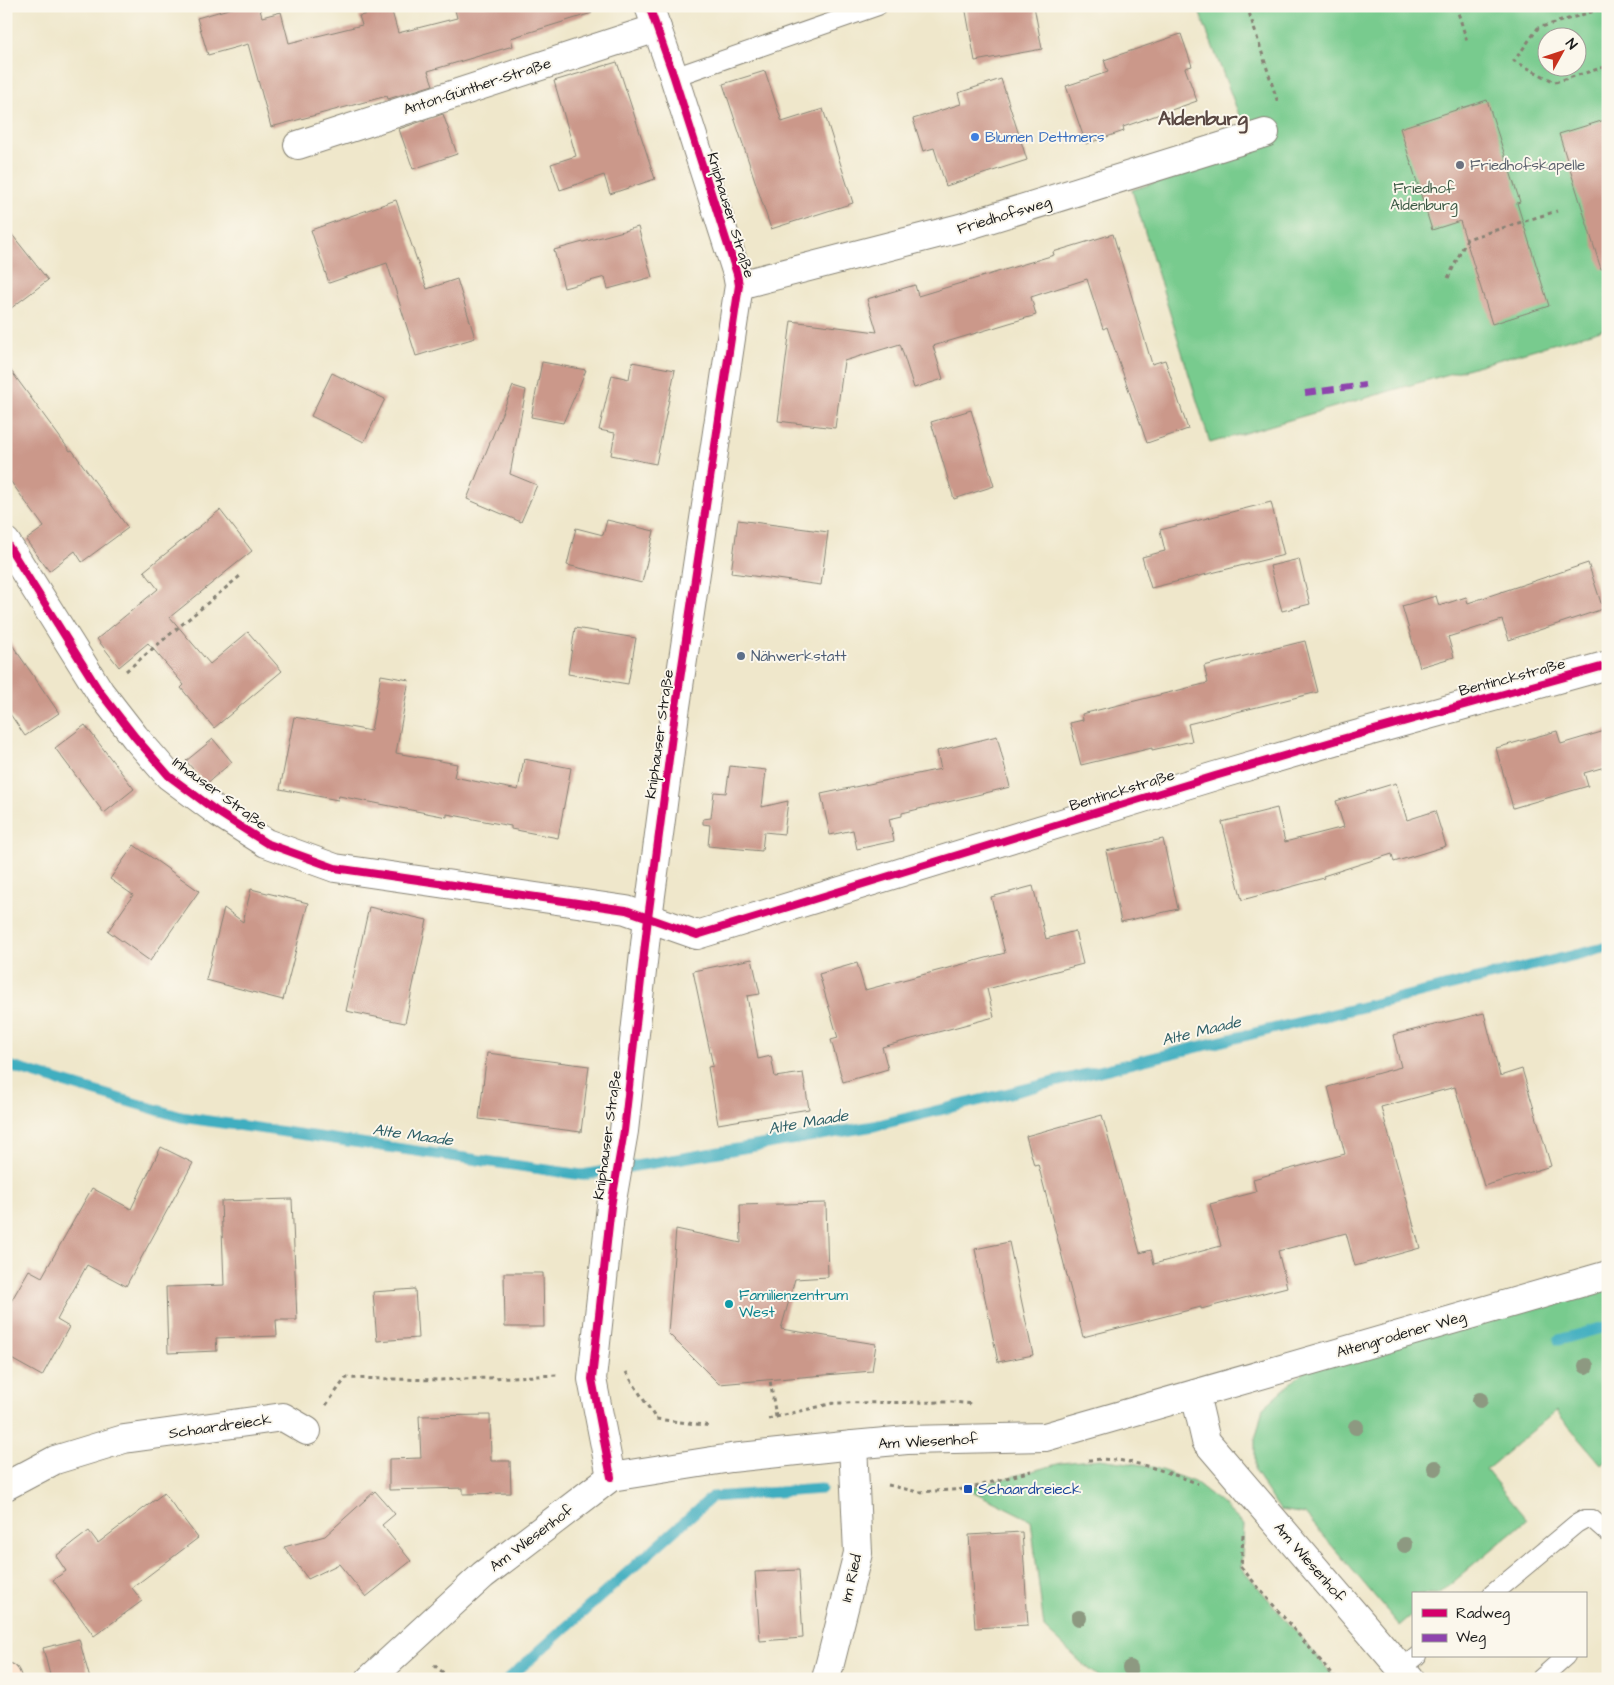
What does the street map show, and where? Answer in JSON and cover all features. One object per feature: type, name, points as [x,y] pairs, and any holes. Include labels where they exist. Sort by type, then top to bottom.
[{"type":"street","name":"Kniphauser Straße","points":[[611,1477],[592,1379],[611,1206],[624,1131],[648,918],[675,713],[739,286],[737,274],[653,17]]},
{"type":"street","name":"Anton-Günther-Straße","points":[[298,145],[653,17]]},
{"type":"street","name":"Friedhofsweg","points":[[739,286],[960,228],[1266,133]]},
{"type":"street","name":"Inhauser Straße","points":[[6,542],[100,692],[135,737],[169,776],[219,813],[266,843],[336,868],[626,910],[648,918]]},
{"type":"street","name":"Bentinckstraße","points":[[648,918],[697,935],[1214,776],[1608,665]]},
{"type":"street","name":"Altengrodener Weg","points":[[1195,1394],[1370,1342],[1608,1275]]},
{"type":"street","name":"Am Wiesenhof","points":[[370,1679],[482,1575],[611,1477],[731,1458],[907,1440],[1045,1437],[1195,1394],[1206,1441],[1409,1668]]},
{"type":"street","name":"Schaardreieck","points":[[6,1486],[55,1460],[124,1439],[283,1417],[307,1431]]},
{"type":"street","name":"Im Ried","points":[[826,1679],[858,1553],[853,1445]]},
{"type":"lane","points":[[674,77],[878,6]]},
{"type":"lane","points":[[1494,1592],[1580,1521],[1592,1519],[1608,1533]]},
{"type":"lane","points":[[1540,1679],[1564,1658]]},
{"type":"path","points":[[1247,6],[1279,108]]},
{"type":"path","points":[[1456,6],[1467,41]]},
{"type":"path","points":[[1608,7],[1538,28],[1514,61],[1555,82],[1608,66]]},
{"type":"path","points":[[1448,278],[1467,239],[1557,210]]},
{"type":"path","points":[[100,692],[240,576]]},
{"type":"path","points":[[626,1371],[656,1419],[718,1427]]},
{"type":"path","points":[[307,1431],[346,1378],[441,1380],[562,1374],[592,1379]]},
{"type":"path","points":[[776,1417],[834,1403],[952,1402],[979,1404]]},
{"type":"path","points":[[1080,1461],[1100,1459],[1150,1466],[1194,1482],[1201,1487]]},
{"type":"path","points":[[855,1477],[918,1492],[968,1489],[1033,1471]]},
{"type":"path","points":[[1243,1534],[1240,1567],[1336,1679]]},
{"type":"green space","name":"Friedhof Aldenburg","points":[[1197,6],[1608,6],[1608,328],[1210,443],[1132,190],[1253,151]]},
{"type":"green space","points":[[1608,1275],[1608,1458],[1601,1464],[1556,1411],[1486,1470],[1527,1520],[1441,1592],[1412,1592],[1412,1616],[1400,1626],[1305,1514],[1280,1510],[1255,1472],[1255,1440],[1263,1408],[1307,1369]]},
{"type":"green space","points":[[1100,1459],[1150,1466],[1194,1482],[1220,1502],[1244,1525],[1241,1567],[1336,1679],[1102,1679],[1044,1628],[1031,1520],[968,1489],[1061,1463]]},
{"type":"building","points":[[239,6],[259,6],[262,17],[281,12],[289,43],[362,25],[359,16],[391,8],[398,33],[457,18],[454,6],[591,6],[592,13],[511,38],[513,46],[428,71],[433,85],[388,99],[387,96],[271,127],[248,44],[208,55],[197,18]]},
{"type":"building","points":[[965,6],[1034,6],[1042,49],[975,61]]},
{"type":"building","points":[[1181,34],[1192,66],[1185,68],[1197,101],[1123,127],[1124,131],[1086,144],[1066,86],[1108,72],[1104,60]]},
{"type":"building","points":[[617,62],[655,179],[610,194],[604,175],[560,190],[551,164],[576,156],[554,81]]},
{"type":"building","points":[[765,71],[782,122],[823,109],[853,203],[771,229],[723,84]]},
{"type":"building","points":[[1001,79],[1027,160],[946,186],[934,148],[923,151],[913,119],[961,104],[958,93]]},
{"type":"building","name":"Friedhofskapelle","points":[[1487,100],[1520,202],[1517,203],[1549,306],[1492,324],[1460,221],[1432,230],[1400,128]]},
{"type":"building","points":[[443,114],[457,154],[413,169],[399,129]]},
{"type":"building","points":[[1608,119],[1608,268],[1601,269],[1559,134]]},
{"type":"building","points":[[396,200],[427,289],[457,279],[475,338],[416,356],[387,263],[329,283],[311,230]]},
{"type":"building","points":[[6,227],[48,280],[6,312]]},
{"type":"building","points":[[638,227],[652,277],[608,289],[605,277],[564,288],[554,250]]},
{"type":"building","points":[[1113,234],[1152,364],[1165,360],[1188,429],[1147,443],[1107,327],[1103,329],[1087,279],[1031,297],[1036,315],[933,346],[943,379],[914,388],[900,344],[844,361],[835,428],[778,421],[791,321],[877,332],[867,299],[915,285],[918,296],[1054,255],[1053,252]]},
{"type":"building","points":[[542,362],[586,370],[563,423],[531,417]]},
{"type":"building","points":[[632,362],[675,370],[656,464],[611,455],[615,433],[599,430],[612,375],[629,379]]},
{"type":"building","points":[[6,364],[70,451],[72,450],[128,528],[82,562],[75,551],[49,571],[26,540],[44,527],[6,475]]},
{"type":"building","points":[[332,373],[385,399],[364,442],[311,416]]},
{"type":"building","points":[[513,386],[526,390],[510,474],[537,485],[521,522],[467,499]]},
{"type":"building","points":[[971,410],[994,486],[954,499],[931,422]]},
{"type":"building","points":[[1271,502],[1284,555],[1151,588],[1142,557],[1165,551],[1160,530]]},
{"type":"building","points":[[220,510],[252,551],[170,617],[210,664],[248,632],[282,671],[214,728],[181,688],[184,685],[148,643],[119,667],[97,639],[158,589],[144,571]]},
{"type":"building","points":[[607,520],[654,531],[642,583],[567,565],[576,528],[603,535]]},
{"type":"building","points":[[738,520],[828,532],[821,585],[731,573]]},
{"type":"building","points":[[1299,559],[1310,604],[1282,611],[1270,566]]},
{"type":"building","points":[[1588,563],[1603,609],[1509,640],[1502,620],[1448,637],[1454,657],[1420,667],[1402,606],[1436,596],[1439,606],[1466,597],[1468,603]]},
{"type":"building","points":[[575,628],[636,638],[628,684],[568,674]]},
{"type":"building","points":[[6,636],[59,713],[25,736],[6,708]]},
{"type":"building","points":[[1305,641],[1318,692],[1188,724],[1192,741],[1152,750],[1152,748],[1081,765],[1070,723],[1083,720],[1082,714],[1208,683],[1204,666]]},
{"type":"building","points":[[381,675],[409,680],[396,753],[457,764],[454,777],[518,790],[524,759],[571,768],[558,838],[511,829],[511,826],[447,814],[447,817],[339,796],[338,800],[280,789],[294,717],[371,731]]},
{"type":"building","points":[[85,725],[134,789],[104,813],[55,748]]},
{"type":"building","points":[[1608,730],[1608,766],[1584,773],[1588,786],[1513,808],[1496,748],[1557,731],[1561,744]]},
{"type":"building","points":[[997,736],[1010,787],[902,813],[902,816],[889,819],[894,841],[857,849],[853,830],[830,835],[821,794],[941,769],[937,751]]},
{"type":"building","points":[[213,739],[232,762],[206,784],[186,761]]},
{"type":"building","points":[[730,766],[766,770],[762,807],[788,801],[784,834],[764,832],[762,851],[708,846],[710,825],[703,824],[703,819],[711,818],[714,792],[726,793]]},
{"type":"building","points":[[1396,783],[1407,820],[1435,811],[1446,846],[1394,862],[1392,854],[1323,876],[1324,878],[1242,900],[1222,822],[1277,808],[1285,842],[1344,827],[1336,801]]},
{"type":"building","points":[[1163,839],[1178,909],[1121,922],[1106,851]]},
{"type":"building","points":[[134,845],[199,891],[150,961],[108,931],[133,895],[110,879]]},
{"type":"building","points":[[1033,886],[1046,939],[1075,931],[1083,964],[987,989],[994,1017],[882,1047],[888,1069],[843,1082],[831,1040],[838,1038],[819,974],[857,963],[865,990],[1005,953],[991,897]]},
{"type":"building","points":[[251,889],[308,903],[283,1000],[206,980],[224,908],[243,922]]},
{"type":"building","points":[[369,907],[427,920],[405,1023],[346,1011]]},
{"type":"building","points":[[752,959],[760,994],[747,996],[758,1059],[771,1056],[775,1077],[803,1073],[809,1109],[718,1124],[708,1067],[713,1066],[693,971]]},
{"type":"building","points":[[1484,1013],[1500,1076],[1522,1069],[1551,1166],[1484,1186],[1455,1087],[1381,1107],[1420,1248],[1355,1266],[1346,1233],[1278,1251],[1287,1287],[1083,1337],[1038,1164],[1034,1165],[1026,1136],[1102,1115],[1140,1253],[1151,1250],[1154,1264],[1221,1246],[1210,1204],[1256,1192],[1253,1179],[1345,1154],[1328,1087],[1401,1067],[1393,1035]]},
{"type":"building","points":[[487,1053],[589,1066],[581,1132],[479,1119]]},
{"type":"building","points":[[161,1147],[193,1163],[126,1286],[87,1265],[57,1320],[69,1327],[42,1376],[6,1356],[6,1310],[29,1270],[42,1277],[92,1188],[131,1209]]},
{"type":"building","points":[[292,1199],[297,1320],[276,1320],[277,1336],[216,1338],[217,1351],[168,1353],[166,1287],[224,1285],[221,1201]]},
{"type":"building","name":"Familienzentrum West","points":[[826,1203],[828,1277],[795,1279],[781,1329],[876,1344],[872,1371],[719,1384],[668,1333],[676,1229],[741,1243],[740,1205]]},
{"type":"building","points":[[1009,1242],[1033,1355],[998,1362],[975,1249]]},
{"type":"building","points":[[504,1273],[543,1273],[544,1327],[505,1327]]},
{"type":"building","points":[[415,1289],[418,1338],[377,1341],[373,1292]]},
{"type":"building","points":[[490,1415],[491,1461],[510,1461],[511,1493],[463,1494],[463,1488],[389,1490],[389,1459],[421,1458],[419,1416]]},
{"type":"building","points":[[375,1491],[395,1514],[382,1525],[411,1561],[366,1597],[339,1564],[308,1579],[284,1547],[325,1536]]},
{"type":"building","points":[[164,1493],[198,1538],[132,1588],[142,1601],[94,1636],[53,1580],[66,1571],[56,1556],[89,1531],[98,1543]]},
{"type":"building","points":[[1022,1532],[1028,1625],[975,1628],[969,1535]]},
{"type":"building","points":[[799,1570],[803,1638],[760,1641],[755,1572]]},
{"type":"building","points":[[79,1639],[90,1679],[51,1679],[43,1648]]},
{"type":"waterway","name":"Alte Maade","points":[[6,1065],[181,1117],[582,1175],[874,1126],[1608,947]]},
{"type":"waterway","points":[[1559,1340],[1608,1326]]},
{"type":"waterway","points":[[508,1679],[712,1497],[821,1489]]},
{"type":"marked path","points":[[1305,393],[1365,385]]},
{"type":"cycle path","points":[[611,1477],[592,1379],[611,1206],[624,1131],[648,918],[675,713],[739,285],[674,77],[649,6]]},
{"type":"cycle path","points":[[6,542],[100,692],[135,737],[169,776],[219,813],[266,843],[335,868],[626,910],[697,935],[1215,776],[1608,665]]},
{"type":"place","name":"Blumen Dettmers","points":[[975,137]]},
{"type":"place","name":"Friedhofskapelle","points":[[1460,165]]},
{"type":"place","name":"Nähwerkstatt","points":[[741,656]]},
{"type":"place","name":"Familienzentrum West","points":[[729,1304]]},
{"type":"place","name":"Schaardreieck","points":[[968,1489]]},
{"type":"district","name":"Aldenburg","points":[[1203,118]]}]
